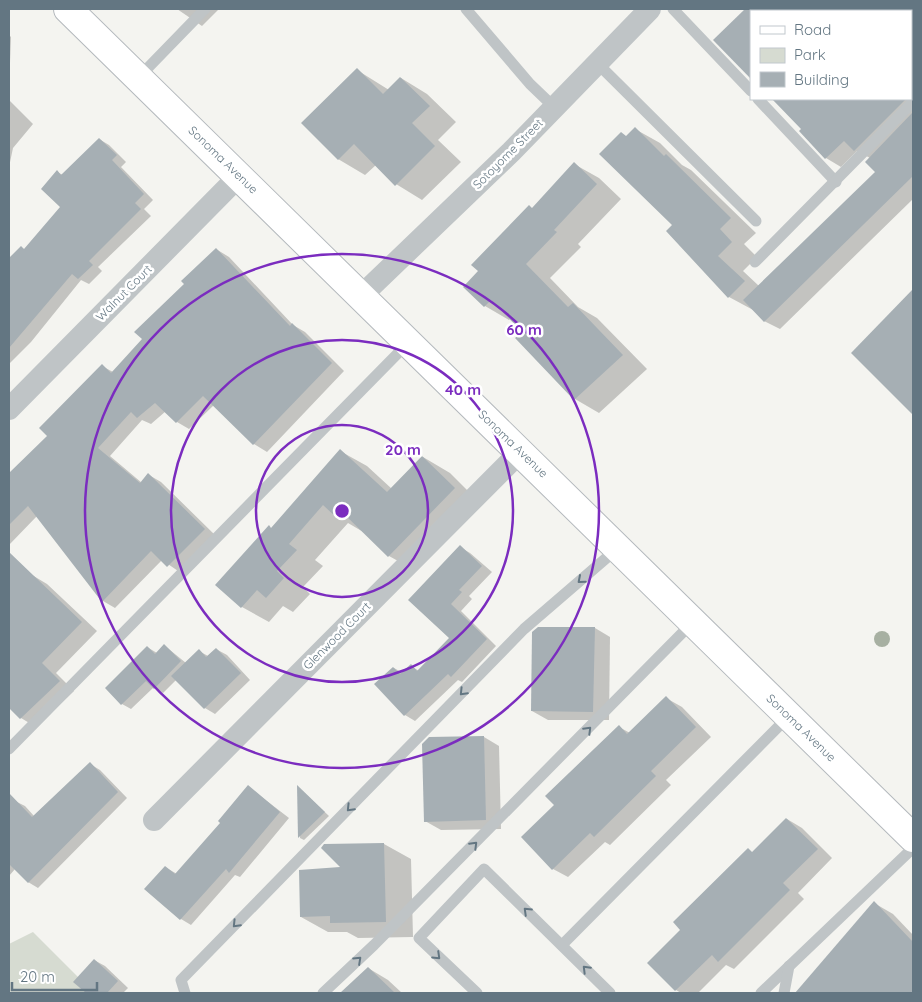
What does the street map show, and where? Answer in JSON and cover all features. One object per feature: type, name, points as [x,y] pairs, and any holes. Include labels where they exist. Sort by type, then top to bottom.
[{"type":"street","name":"Sonoma Avenue","points":[[68,9],[362,294],[913,838]]},
{"type":"street","name":"Sotoyome Street","points":[[362,294],[511,152],[650,9]]},
{"type":"street","name":"Walnut Court","points":[[9,409],[239,176]]},
{"type":"street","name":"Glenwood Court","points":[[154,820],[520,452]]},
{"type":"lane","points":[[138,78],[205,9]]},
{"type":"lane","points":[[466,9],[530,84],[554,107]]},
{"type":"lane","points":[[673,9],[750,90]]},
{"type":"lane","points":[[598,63],[756,221]]},
{"type":"lane","points":[[759,100],[836,182]]},
{"type":"lane","points":[[756,262],[913,102]]},
{"type":"lane","points":[[9,749],[409,342]]},
{"type":"lane","points":[[185,993],[182,980],[188,973],[524,629],[618,548]]},
{"type":"lane","points":[[323,993],[381,938],[693,622]]},
{"type":"lane","points":[[562,945],[789,716]]},
{"type":"lane","points":[[761,993],[913,848]]},
{"type":"lane","points":[[477,993],[419,938],[484,869],[610,993]]},
{"type":"lane","points":[[784,993],[789,966]]},
{"type":"green space","points":[[33,932],[94,993],[9,993],[9,944]]},
{"type":"building","points":[[745,9],[751,9],[750,78],[713,40]]},
{"type":"building","points":[[357,68],[383,94],[400,77],[430,106],[412,123],[435,146],[395,186],[354,144],[338,160],[301,123]]},
{"type":"building","points":[[773,100],[905,100],[854,151],[844,141],[825,159],[799,131],[801,129]]},
{"type":"building","points":[[913,112],[913,176],[764,322],[743,300],[875,172],[865,162]]},
{"type":"building","points":[[635,127],[664,156],[666,154],[731,218],[720,229],[732,242],[718,256],[745,281],[728,298],[666,231],[672,225],[599,154],[621,132],[626,136]]},
{"type":"building","points":[[99,138],[117,155],[112,160],[144,194],[135,203],[141,209],[89,261],[93,265],[78,279],[72,274],[9,348],[9,258],[21,246],[24,249],[60,207],[41,189],[57,170],[61,175]]},
{"type":"building","points":[[574,162],[597,184],[554,230],[557,232],[526,264],[568,307],[573,303],[623,355],[574,400],[515,338],[522,332],[491,300],[484,307],[463,287],[478,271],[471,265],[529,205],[532,208]]},
{"type":"building","points":[[216,248],[290,326],[292,323],[332,363],[253,445],[203,396],[176,423],[155,403],[137,418],[131,412],[98,448],[140,483],[148,473],[205,529],[167,567],[151,551],[102,602],[28,506],[9,525],[9,473],[47,436],[39,428],[102,364],[111,373],[142,339],[134,332],[184,284],[181,281]]},
{"type":"building","points":[[913,289],[913,415],[851,353]]},
{"type":"building","points":[[340,449],[387,492],[422,456],[455,488],[388,557],[343,513],[338,519],[323,505],[289,544],[297,550],[277,571],[284,578],[266,598],[257,590],[241,608],[215,585],[269,525],[271,528]]},
{"type":"building","points":[[460,545],[482,566],[459,590],[462,592],[451,604],[487,639],[451,677],[448,674],[404,716],[374,684],[393,667],[400,674],[411,664],[417,671],[449,638],[408,600]]},
{"type":"building","points":[[9,552],[82,622],[42,663],[60,681],[20,719],[9,708]]},
{"type":"building","points":[[538,627],[595,627],[593,712],[531,711],[532,632]]},
{"type":"building","points":[[164,644],[181,661],[154,689],[146,681],[121,705],[105,688],[147,646],[155,654]]},
{"type":"building","points":[[216,648],[241,673],[204,709],[171,676],[199,649],[206,657]]},
{"type":"building","points":[[666,696],[696,727],[651,771],[656,776],[594,837],[590,833],[552,870],[521,837],[554,805],[545,796],[619,725],[627,734]]},
{"type":"building","points":[[484,736],[486,820],[424,822],[422,744],[429,737]]},
{"type":"building","points":[[90,762],[118,792],[28,883],[9,864],[9,793],[32,817]]},
{"type":"building","points":[[248,785],[280,812],[229,873],[226,869],[180,920],[144,889],[165,866],[175,874],[220,823],[218,821]]},
{"type":"building","points":[[297,785],[325,812],[298,838]]},
{"type":"building","points":[[786,818],[818,849],[783,883],[790,890],[718,962],[712,955],[675,991],[647,963],[680,930],[673,922],[748,848],[752,852]]},
{"type":"building","points":[[384,843],[386,922],[330,923],[330,916],[300,917],[299,870],[340,867],[321,848],[324,844]]},
{"type":"building","points":[[874,901],[913,942],[913,993],[795,993]]},
{"type":"building","points":[[94,959],[118,981],[107,993],[86,993],[73,982]]},
{"type":"building","points":[[368,967],[395,993],[340,993]]}]
